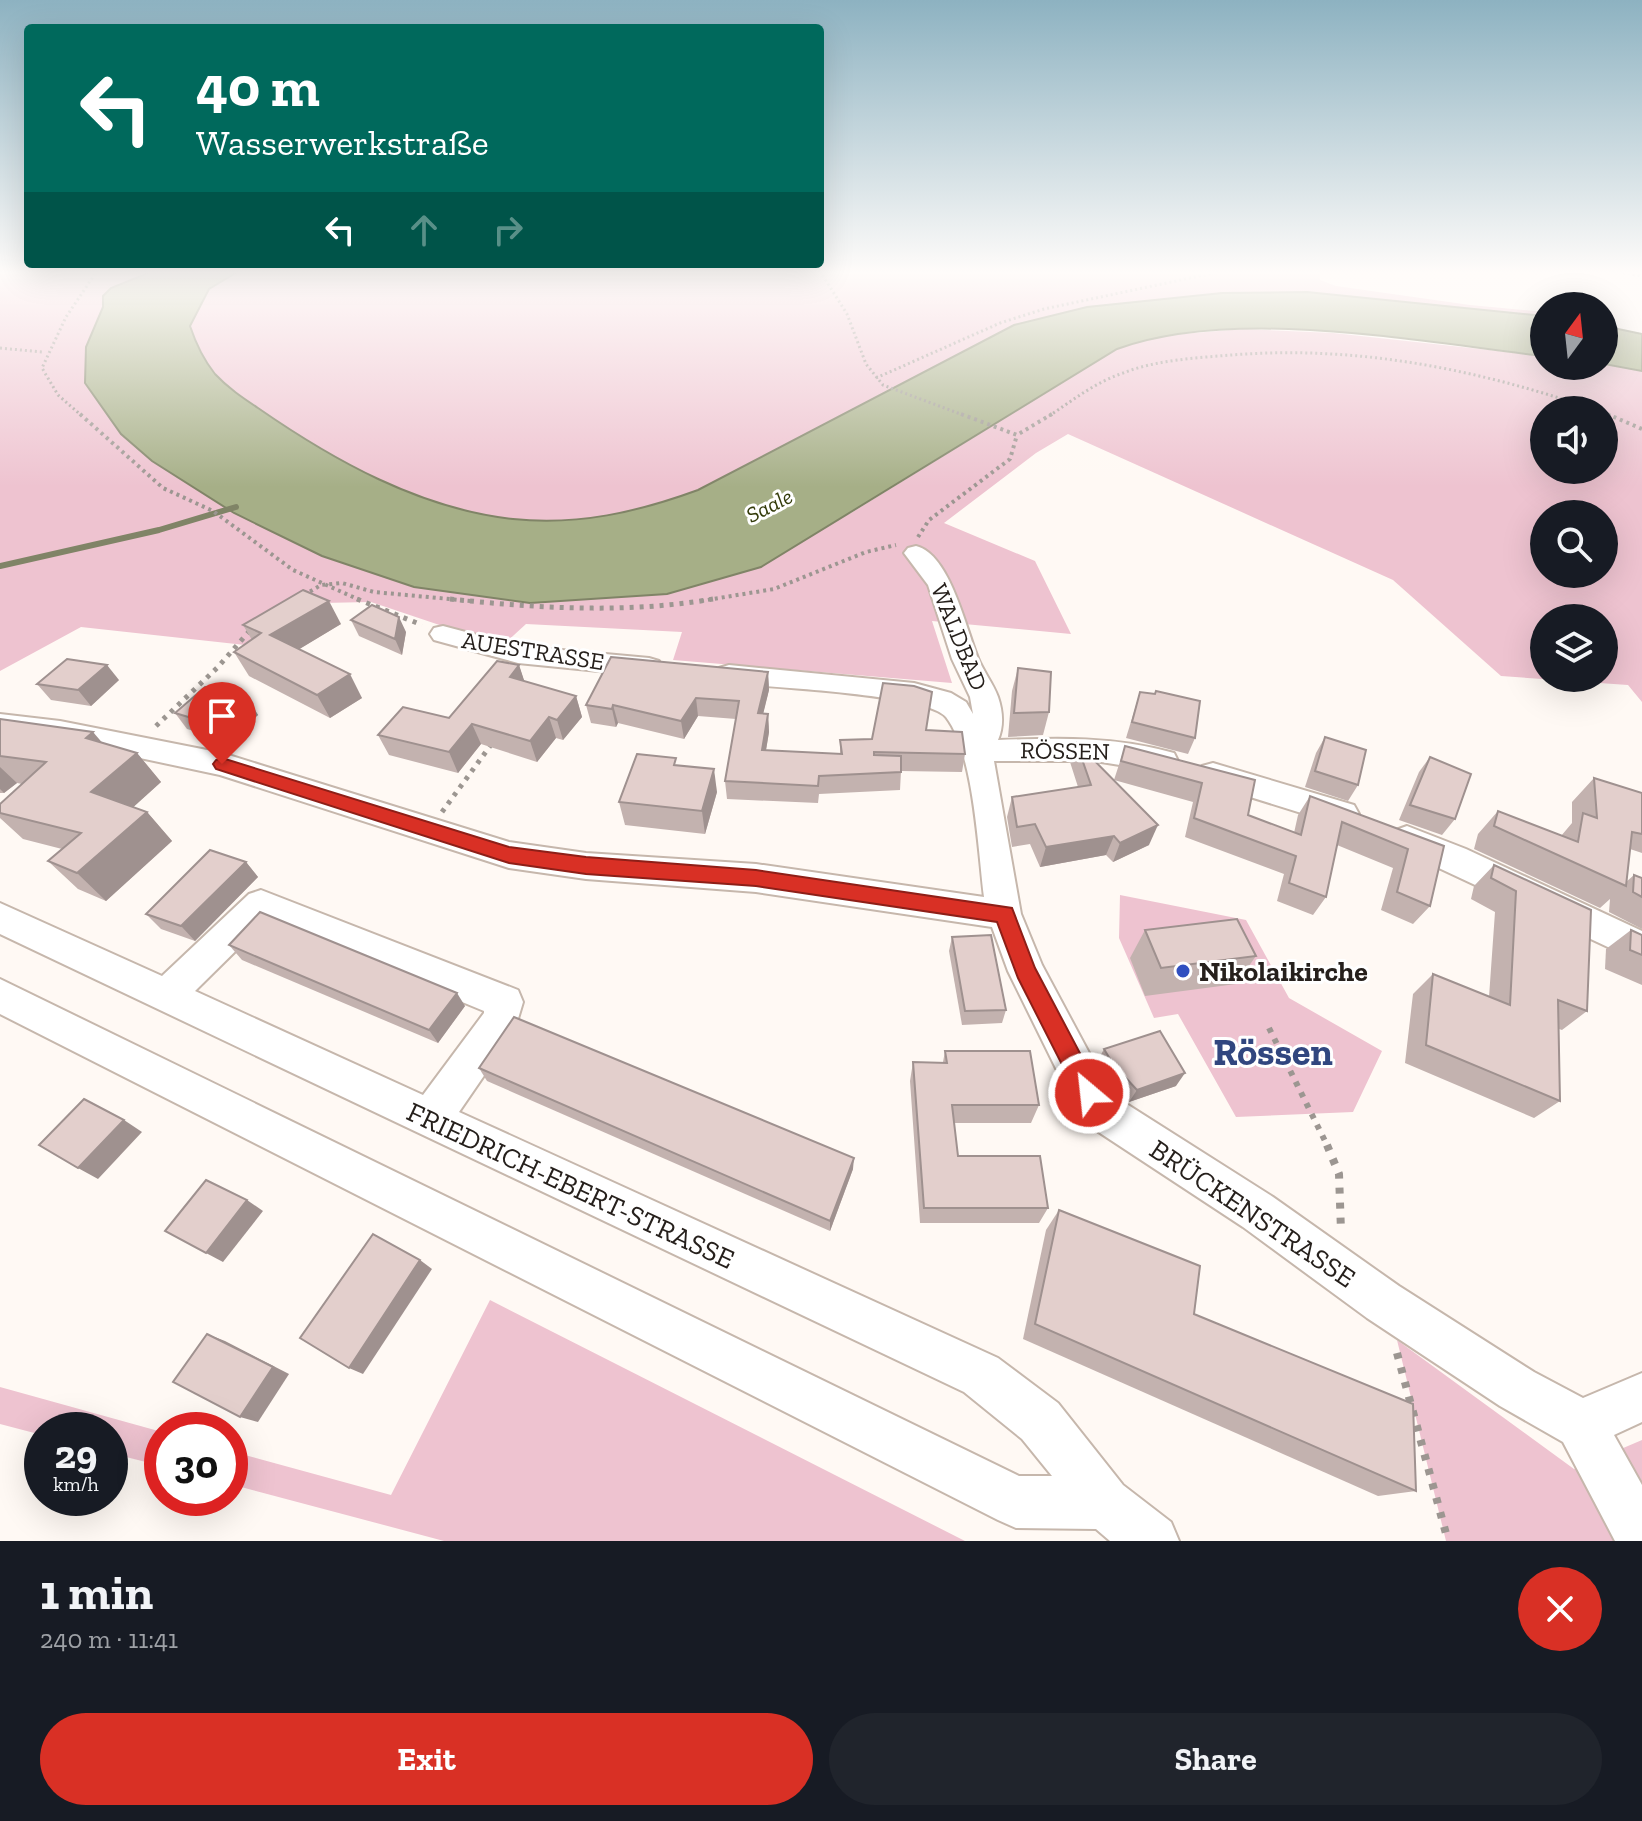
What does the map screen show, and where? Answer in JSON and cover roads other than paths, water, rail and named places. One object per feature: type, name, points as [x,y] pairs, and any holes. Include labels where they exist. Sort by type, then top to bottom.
[{"type":"street","name":"WALDBAD","points":[[916,547],[940,584],[965,659],[984,697],[984,738]]},
{"type":"street","name":"AUESTRASSE","points":[[443,634],[471,646],[514,653],[678,669]]},
{"type":"street","points":[[708,672],[914,692],[941,700],[956,709],[984,738]]},
{"type":"street","points":[[0,724],[134,745],[222,764],[428,832],[509,855],[586,866],[756,878],[1004,914]]},
{"type":"street","name":"RÖSSEN","points":[[984,738],[1131,752],[1327,808],[1454,858],[1642,948]]},
{"type":"street","name":"BRÜCKENSTRASSE","points":[[984,738],[1004,914],[1026,971],[1089,1093],[1104,1109],[1383,1302],[1517,1389],[1581,1424]]},
{"type":"street","points":[[167,995],[261,904],[505,1002],[501,1020],[430,1119]]},
{"type":"street","name":"FRIEDRICH-EBERT-STRASSE","points":[[0,918],[981,1375],[1040,1421],[1105,1503],[1152,1541]]},
{"type":"street","points":[[0,996],[1016,1502],[1105,1503]]},
{"type":"street","points":[[1642,1397],[1581,1424],[1642,1538]]},
{"type":"water","name":"Saale","points":[[88,343],[197,343],[207,363],[225,384],[316,446],[379,479],[444,505],[478,513],[513,519],[560,521],[630,511],[698,490],[980,343],[1139,343],[1117,349],[761,567],[667,594],[530,603],[414,587],[322,556],[234,513],[152,461],[121,434],[85,383]]},
{"type":"water","name":"Saale","points":[[1440,343],[1530,343],[1530,354]]},
{"type":"water","points":[[1618,343],[1642,343],[1642,371],[1618,367]]},
{"type":"waterway","points":[[0,566],[159,530],[236,507]]},
{"type":"place","name":"Nikolaikirche","points":[[1183,971]]},
{"type":"district","name":"Rössen","points":[[1273,1052]]}]
